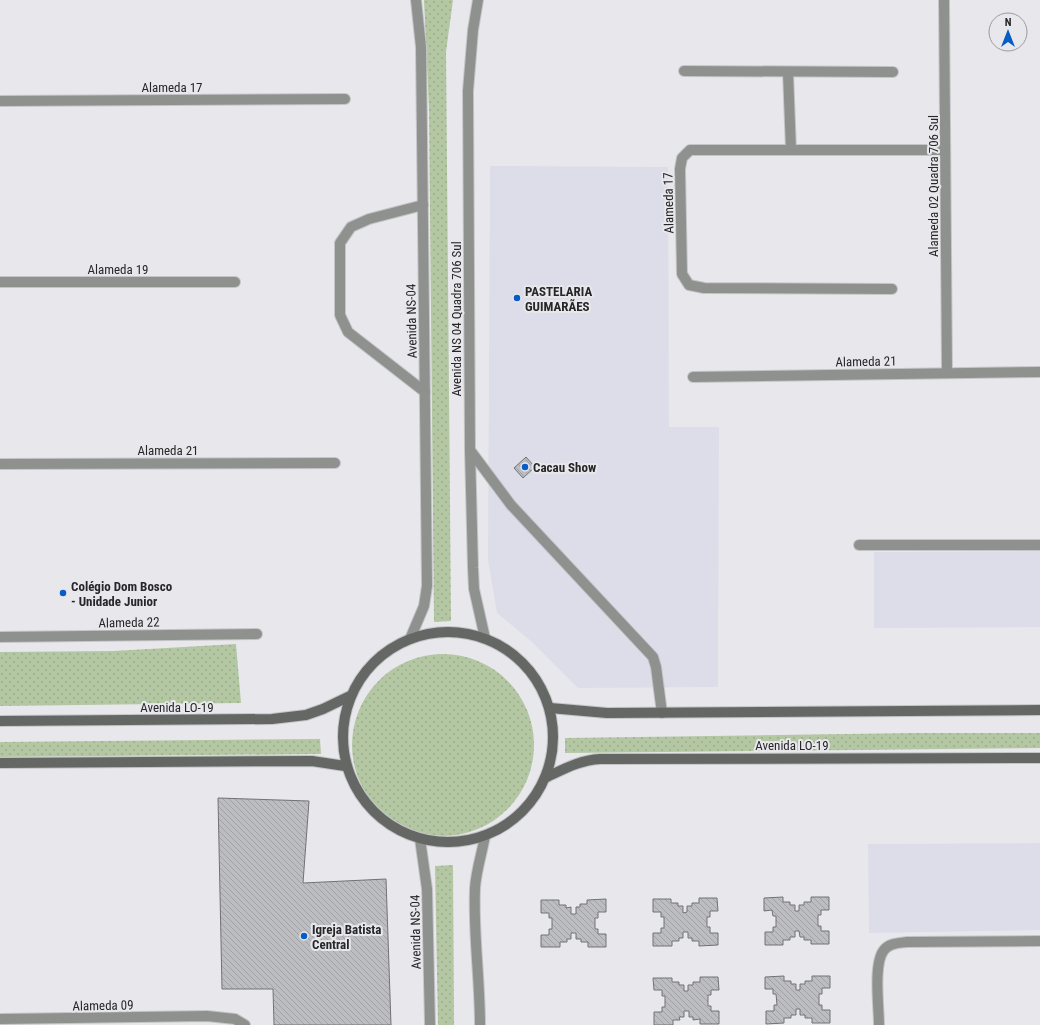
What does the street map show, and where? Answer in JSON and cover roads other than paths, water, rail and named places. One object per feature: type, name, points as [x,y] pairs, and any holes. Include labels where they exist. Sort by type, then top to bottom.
[{"type":"main road","points":[[448,632],[485,638],[514,654],[536,678],[550,708],[554,743],[547,777],[532,802],[511,823],[485,836],[463,842],[441,843],[420,839],[373,812],[346,766],[342,748],[342,730],[350,696],[364,672],[385,652],[410,639],[448,632]]},
{"type":"main road","name":"Avenida LO-19","points":[[0,721],[272,719],[306,715],[323,709],[350,696]]},
{"type":"main road","points":[[550,708],[607,713],[1040,710]]},
{"type":"main road","name":"Avenida LO-19","points":[[547,777],[589,759],[1040,758]]},
{"type":"main road","points":[[0,763],[312,761],[346,766]]},
{"type":"street","name":"Avenida NS-04","points":[[410,639],[424,606],[426,586],[421,47],[416,0]]},
{"type":"street","name":"Avenida NS 04 Quadra 706 Sul","points":[[478,0],[473,30],[468,91],[470,450],[474,589],[485,638]]},
{"type":"street","name":"Alameda 02 Quadra 706 Sul","points":[[944,0],[947,373]]},
{"type":"street","points":[[684,71],[893,72]]},
{"type":"street","points":[[788,72],[791,150]]},
{"type":"street","name":"Alameda 17","points":[[0,101],[344,99]]},
{"type":"street","name":"Alameda 17","points":[[892,290],[704,288],[689,285],[682,274],[680,169],[682,158],[690,150],[945,150]]},
{"type":"street","points":[[423,205],[369,219],[352,228],[340,243],[340,315],[348,332],[425,392]]},
{"type":"street","name":"Alameda 19","points":[[0,282],[235,282]]},
{"type":"street","name":"Alameda 21","points":[[693,377],[1040,372]]},
{"type":"street","points":[[470,450],[511,505],[653,657],[656,667],[662,713]]},
{"type":"street","name":"Alameda 21","points":[[0,464],[335,462]]},
{"type":"street","points":[[859,545],[1040,545]]},
{"type":"street","name":"Alameda 22","points":[[0,638],[258,634]]},
{"type":"street","points":[[480,1025],[475,886],[485,836]]},
{"type":"street","name":"Avenida NS-04","points":[[420,839],[427,889],[430,1025]]},
{"type":"street","points":[[879,1025],[878,964],[883,950],[891,945],[907,942],[1040,940]]},
{"type":"street","name":"Alameda 09","points":[[0,1019],[17,1022],[207,1016],[235,1019],[245,1025]]},
{"type":"place","name":"PASTELARIA GUIMARÃES","points":[[517,298]]},
{"type":"place","name":"Cacau Show","points":[[525,467]]},
{"type":"place","name":"Colégio Dom Bosco - Unidade Junior","points":[[63,593]]},
{"type":"place","name":"Igreja Batista Central","points":[[304,936]]}]
